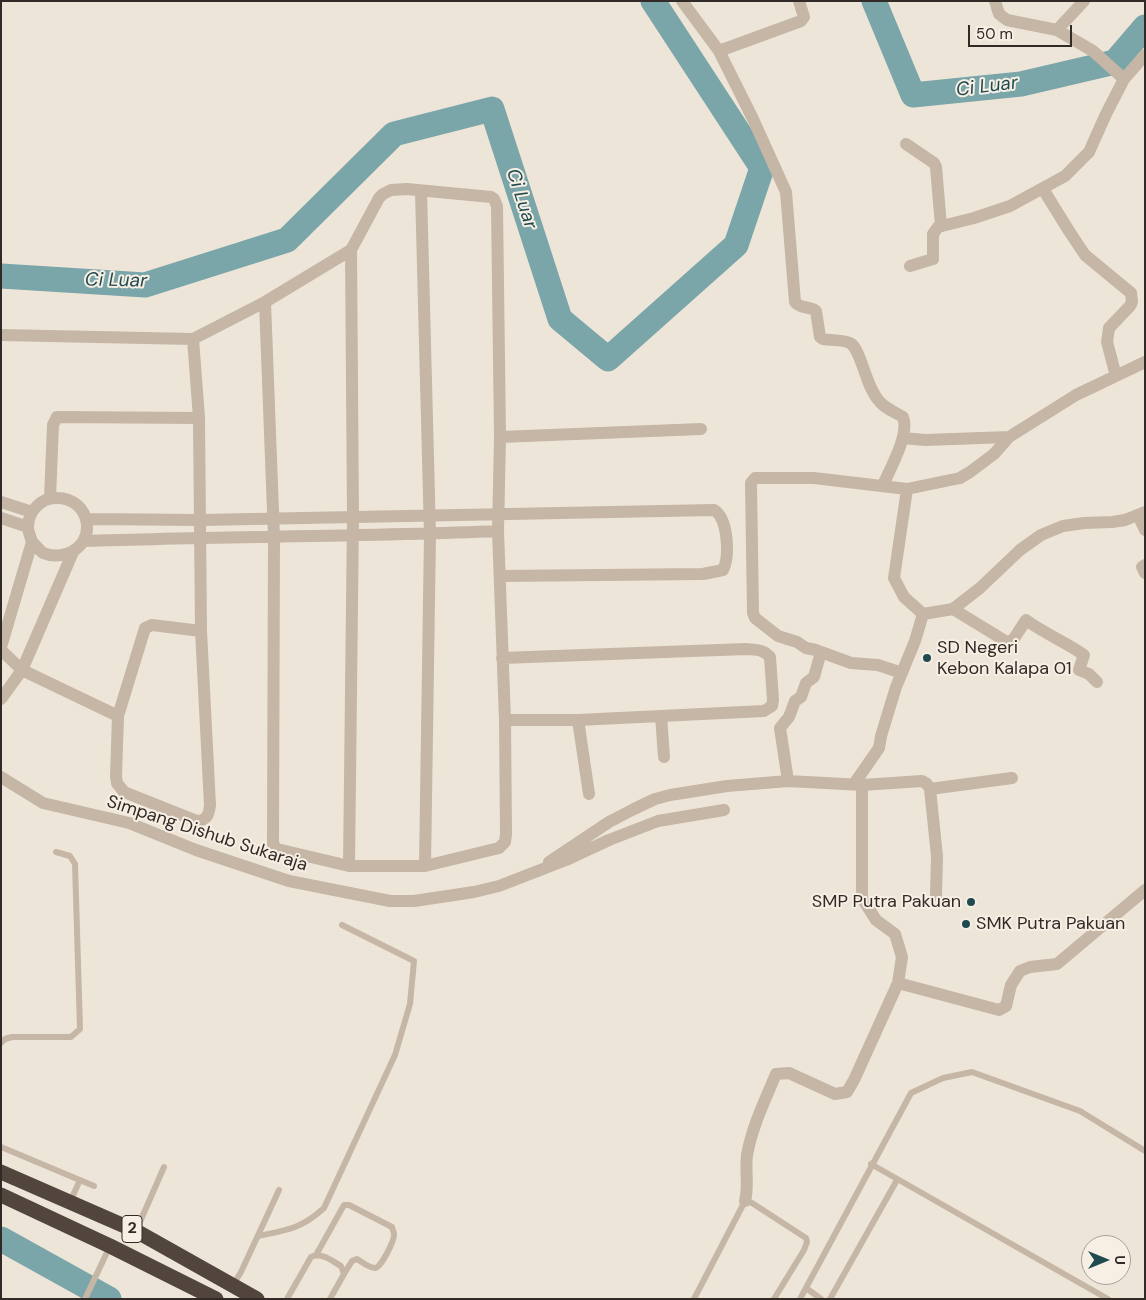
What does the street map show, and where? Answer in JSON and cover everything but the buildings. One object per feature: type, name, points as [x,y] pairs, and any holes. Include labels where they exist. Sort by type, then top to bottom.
[{"type":"highway","name":"2","points":[[1,1172],[136,1231],[257,1299]]},
{"type":"highway","name":"2","points":[[1,1195],[110,1246],[216,1299]]},
{"type":"street","points":[[682,1],[720,51],[786,192],[794,302],[816,311],[820,337],[822,339],[852,344],[856,349],[867,381],[879,402],[903,417],[905,425],[903,438],[883,486]]},
{"type":"street","points":[[720,51],[801,21],[804,17],[799,1]]},
{"type":"street","points":[[995,1],[999,14],[1007,20],[1057,30],[1093,51],[1122,77]]},
{"type":"street","points":[[1057,30],[1084,1]]},
{"type":"street","points":[[910,266],[932,260],[933,234],[941,226],[992,213],[1066,176],[1089,152],[1122,77],[1145,55]]},
{"type":"street","points":[[906,144],[934,163],[936,167],[941,226]]},
{"type":"street","points":[[1043,189],[1085,255],[1131,292],[1132,302],[1130,306],[1109,328],[1107,342],[1116,376]]},
{"type":"street","points":[[1,335],[193,339],[265,302],[351,250],[383,194],[391,190],[491,197],[494,199],[496,202],[500,436],[500,514],[498,531],[505,720],[505,842],[499,848],[425,866],[349,866],[277,849],[272,841],[274,519],[265,302]]},
{"type":"street","points":[[421,191],[430,515],[425,866]]},
{"type":"street","points":[[349,866],[353,535],[351,250]]},
{"type":"street","points":[[193,339],[199,418],[202,631],[210,805],[210,812],[204,820],[197,821],[121,789],[116,777],[118,716],[145,628],[152,625],[202,631]]},
{"type":"street","points":[[902,673],[878,666],[851,663],[806,648],[797,642],[778,636],[755,618],[752,613],[751,483],[755,478],[814,478],[907,489],[960,478],[994,454],[1009,437],[1076,394],[1145,362]]},
{"type":"street","points":[[50,498],[53,425],[57,417],[199,418]]},
{"type":"street","points":[[500,436],[701,429]]},
{"type":"street","points":[[903,438],[925,440],[1009,437]]},
{"type":"street","points":[[907,489],[894,578],[904,597],[923,614]]},
{"type":"street","points":[[1,699],[22,670],[73,552],[84,540],[87,530],[87,519],[79,506],[66,498],[50,498],[40,503],[32,512],[28,527],[32,542],[1,649],[22,670],[118,716]]},
{"type":"street","points":[[1,502],[32,512]]},
{"type":"street","points":[[87,519],[274,519],[714,510],[719,514],[728,544],[723,570],[703,574],[500,576]]},
{"type":"street","points":[[923,614],[953,609],[991,578],[1020,550],[1041,535],[1063,526],[1112,522],[1142,514],[1145,530]]},
{"type":"street","points":[[1,518],[28,527]]},
{"type":"street","points":[[84,540],[430,534],[498,531]]},
{"type":"street","points":[[32,542],[44,553],[51,555],[59,556],[73,552]]},
{"type":"street","points":[[1145,565],[1142,567],[1145,573]]},
{"type":"street","points":[[953,609],[1007,642],[1013,640],[1026,620],[1038,629],[1084,655],[1080,670],[1089,674],[1097,682]]},
{"type":"street","points":[[745,1201],[750,1138],[776,1074],[789,1073],[835,1094],[847,1092],[898,983],[902,957],[895,934],[876,920],[862,898],[858,785],[880,748],[881,736],[896,687],[923,614]]},
{"type":"street","points":[[502,658],[762,650],[770,658],[773,700],[772,706],[764,711],[578,720],[505,720]]},
{"type":"street","points":[[788,780],[780,728],[790,717],[795,701],[801,697],[806,683],[814,677],[821,652]]},
{"type":"street","points":[[661,716],[664,757]]},
{"type":"street","points":[[578,720],[589,794]]},
{"type":"street","name":"Simpang Dishub Sukaraja","points":[[1,777],[43,803],[129,824],[196,850],[289,881],[390,901],[414,901],[474,892],[499,886],[658,821],[724,810]]},
{"type":"street","points":[[930,789],[1012,778]]},
{"type":"street","points":[[538,871],[555,857],[610,822],[655,799],[728,786],[788,780],[858,785],[922,781],[928,784],[930,789],[937,856],[936,895]]},
{"type":"street","points":[[898,983],[999,1010],[1002,1009],[1006,1006],[1011,985],[1020,971],[1030,967],[1057,964],[1145,890]]},
{"type":"lane","points":[[1,1043],[5,1039],[12,1037],[72,1037],[80,1030],[75,864],[70,856],[56,852]]},
{"type":"lane","points":[[258,1236],[297,1227],[313,1218],[324,1208],[394,1055],[410,1004],[414,961],[342,925]]},
{"type":"lane","points":[[800,1299],[871,1164],[911,1093],[943,1078],[972,1072],[1080,1111],[1145,1151]]},
{"type":"lane","points":[[2,1149],[94,1186]]},
{"type":"lane","points":[[871,1164],[1108,1299]]},
{"type":"lane","points":[[136,1231],[164,1167]]},
{"type":"lane","points":[[70,1202],[80,1180]]},
{"type":"lane","points":[[830,1299],[897,1180]]},
{"type":"lane","points":[[233,1285],[241,1272],[279,1190]]},
{"type":"lane","points":[[694,1299],[745,1201],[750,1202],[806,1238],[807,1242],[804,1250],[774,1299]]},
{"type":"lane","points":[[316,1255],[344,1205],[349,1205],[392,1227],[394,1232],[394,1238],[378,1268],[373,1268],[357,1259],[352,1261],[330,1299]]},
{"type":"lane","points":[[85,1299],[110,1246]]},
{"type":"lane","points":[[287,1299],[311,1257],[320,1255],[341,1266],[344,1274]]},
{"type":"lane","points":[[806,1288],[821,1299]]},
{"type":"waterway","name":"Ci Luar","points":[[1,276],[145,285],[287,240],[394,134],[492,109],[560,319],[608,359],[736,245],[762,168],[653,1]]},
{"type":"waterway","name":"Ci Luar","points":[[874,1],[913,95],[1021,84],[1115,62],[1145,27]]},
{"type":"waterway","points":[[1,1239],[109,1299]]},
{"type":"place","name":"SD Negeri Kebon Kalapa 01","points":[[927,658]]},
{"type":"place","name":"SMP Putra Pakuan","points":[[971,902]]},
{"type":"place","name":"SMK Putra Pakuan","points":[[966,924]]}]
